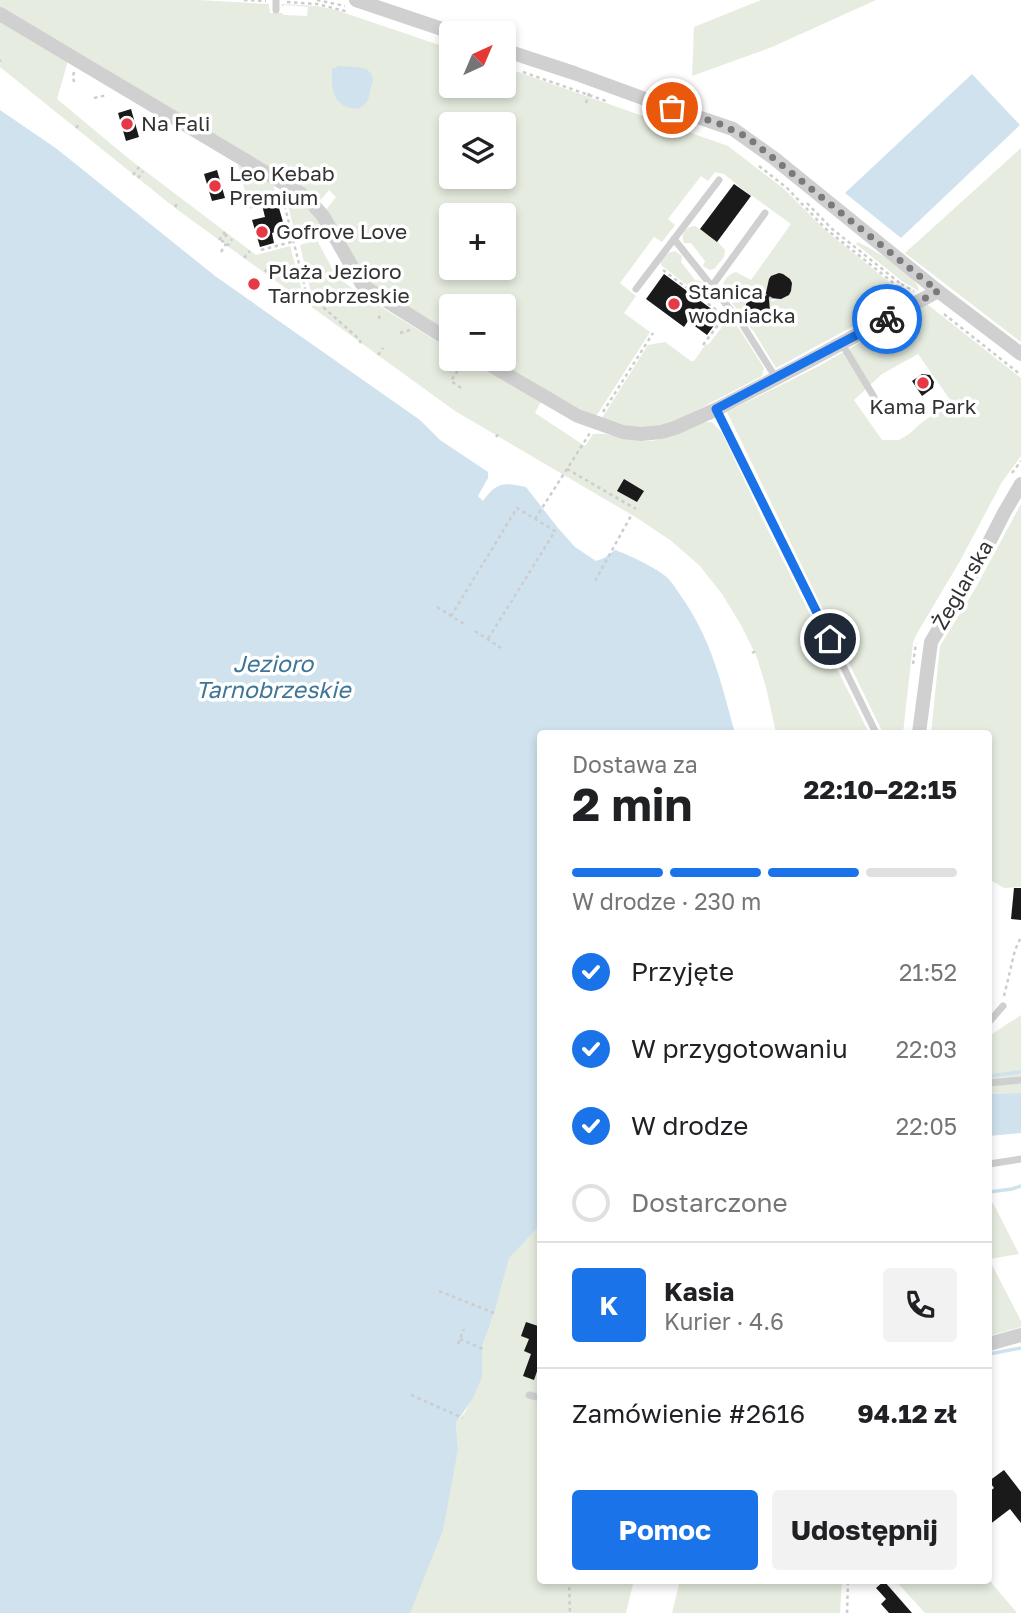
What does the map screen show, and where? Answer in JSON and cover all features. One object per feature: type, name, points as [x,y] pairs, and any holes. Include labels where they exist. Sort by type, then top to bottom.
[{"type":"street","points":[[353,6],[439,29]]},
{"type":"street","points":[[0,14],[278,179],[310,201],[323,216],[363,286],[439,334]]},
{"type":"street","points":[[516,54],[733,129],[775,159],[938,291],[1021,354]]},
{"type":"street","points":[[501,371],[596,423],[623,432],[661,432],[716,409],[938,291]]},
{"type":"street","name":"Żeglarska","points":[[919,730],[931,642],[979,562],[1021,484]]},
{"type":"street","points":[[992,1343],[1021,1335]]},
{"type":"lane","points":[[636,289],[719,180]]},
{"type":"lane","points":[[712,286],[765,213]]},
{"type":"lane","points":[[674,239],[742,324],[776,378]]},
{"type":"lane","points":[[842,343],[874,397]]},
{"type":"lane","points":[[716,409],[875,730]]},
{"type":"lane","points":[[992,1019],[1003,1006]]},
{"type":"lane","points":[[992,1083],[1021,1080]]},
{"type":"lane","points":[[992,1164],[1021,1159]]},
{"type":"lane","points":[[529,1395],[537,1397]]},
{"type":"path","points":[[244,0],[276,4],[317,4],[336,8],[353,6]]},
{"type":"path","points":[[516,69],[614,103]]},
{"type":"path","points":[[527,69],[609,97]]},
{"type":"path","points":[[76,128],[80,123]]},
{"type":"path","points":[[760,164],[788,184],[831,228],[898,281],[901,284],[898,298]]},
{"type":"path","points":[[133,174],[139,167]]},
{"type":"path","points":[[138,178],[144,170]]},
{"type":"path","points":[[278,179],[306,292],[361,343]]},
{"type":"path","points":[[174,207],[178,202]]},
{"type":"path","points":[[261,250],[332,231]]},
{"type":"path","points":[[219,240],[226,233],[222,241],[226,244]]},
{"type":"path","points":[[221,252],[232,239]]},
{"type":"path","points":[[244,258],[250,251]]},
{"type":"path","points":[[655,265],[725,317],[703,345]]},
{"type":"path","points":[[265,272],[268,267]]},
{"type":"path","points":[[901,288],[936,308],[1021,375]]},
{"type":"path","points":[[301,299],[306,292]]},
{"type":"path","points":[[729,294],[735,292],[746,296],[761,292],[772,299]]},
{"type":"path","points":[[536,519],[653,333]]},
{"type":"path","points":[[378,355],[383,348]]},
{"type":"path","points":[[457,371],[451,381],[461,388]]},
{"type":"path","points":[[496,437],[500,432]]},
{"type":"path","points":[[567,469],[636,509]]},
{"type":"path","points":[[451,616],[517,508],[536,519],[555,531],[488,639]]},
{"type":"path","points":[[595,581],[632,514]]},
{"type":"path","points":[[437,607],[464,624]]},
{"type":"path","points":[[475,631],[501,648]]},
{"type":"path","points":[[752,653],[757,650]]},
{"type":"path","points":[[1003,1006],[1007,975],[1016,944],[1021,937]]},
{"type":"path","points":[[439,1292],[494,1313]]},
{"type":"path","points":[[458,1344],[464,1329]]},
{"type":"path","points":[[460,1339],[483,1349]]},
{"type":"path","points":[[411,1395],[463,1418]]},
{"type":"path","points":[[569,1584],[570,1613]]},
{"type":"path","points":[[847,1613],[848,1584]]},
{"type":"shaded area","points":[[0,0],[198,0],[269,4],[270,13],[307,16],[308,7],[283,7],[281,4],[336,10],[439,45],[439,98],[516,98],[516,71],[728,146],[784,189],[825,230],[893,285],[894,291],[885,309],[776,368],[729,299],[733,294],[774,301],[777,298],[767,290],[745,294],[735,290],[725,294],[722,287],[727,278],[736,272],[751,280],[791,224],[724,174],[715,172],[708,181],[701,176],[668,219],[675,225],[662,242],[654,237],[620,283],[636,296],[624,313],[650,332],[597,415],[593,416],[512,371],[516,371],[516,294],[439,294],[439,328],[368,284],[325,211],[336,197],[329,190],[318,203],[0,8]]},
{"type":"shaded area","points":[[761,0],[876,0],[772,47],[692,76],[694,27]]},
{"type":"shaded area","points":[[0,21],[68,61],[57,99],[128,158],[256,255],[290,246],[302,290],[311,293],[300,245],[317,240],[336,276],[439,343],[439,371],[488,371],[541,402],[535,413],[585,446],[593,434],[648,441],[696,424],[712,422],[722,433],[868,730],[775,730],[756,655],[722,594],[699,565],[670,540],[637,518],[455,411],[175,208],[0,67]]},
{"type":"shaded area","points":[[1021,148],[1021,342],[905,253]]},
{"type":"shaded area","points":[[237,161],[273,183],[277,201],[250,209]]},
{"type":"shaded area","points":[[284,190],[307,208],[325,230],[296,237]]},
{"type":"shaded area","points":[[695,226],[716,240],[725,250],[724,257],[714,269],[703,266],[705,261],[691,243],[684,243],[684,232]]},
{"type":"shaded area","points":[[858,242],[903,270],[917,284],[919,291],[902,281],[856,244]]},
{"type":"shaded area","points":[[675,251],[682,256],[681,262],[695,280],[703,283],[700,293],[661,265],[668,253]]},
{"type":"shaded area","points":[[927,304],[1021,378],[1021,456],[1002,482],[916,635],[903,730],[882,730],[727,412],[819,366]],"holes":[[[918,354],[951,401],[899,440],[882,440],[854,400],[882,374]]]},
{"type":"shaded area","points":[[730,317],[764,368],[762,376],[672,423],[637,429],[602,418],[648,345],[665,342],[694,361]]},
{"type":"shaded area","points":[[1021,504],[1021,887],[1004,888],[992,881],[992,730],[931,730],[940,646],[975,589]]},
{"type":"shaded area","points":[[1021,1015],[1021,1093],[992,1094],[992,1034]]},
{"type":"shaded area","points":[[537,1181],[537,1584],[633,1584],[626,1613],[381,1613],[458,1449],[456,1423],[465,1412],[482,1377],[482,1347],[494,1313],[486,1297]]},
{"type":"shaded area","points":[[992,1203],[993,1203],[1019,1254],[992,1258]]},
{"type":"shaded area","points":[[992,1265],[1021,1321],[1021,1327],[992,1335]]},
{"type":"shaded area","points":[[679,1584],[842,1584],[840,1613],[672,1613]]},
{"type":"shaded area","points":[[899,1584],[992,1584],[1017,1613],[925,1613]]},
{"type":"water","points":[[339,66],[363,68],[372,75],[369,97],[362,106],[349,108],[335,96],[332,69]]},
{"type":"water","points":[[972,74],[1020,125],[901,238],[845,193]]},
{"type":"water","name":"Jezioro Tarnobrzeskie","points":[[0,110],[57,149],[215,276],[420,420],[440,440],[488,472],[488,478],[478,496],[483,501],[492,490],[501,485],[526,487],[575,547],[596,561],[615,550],[667,577],[701,629],[720,679],[734,730],[537,730],[537,1228],[509,1258],[482,1347],[482,1377],[473,1398],[456,1423],[458,1449],[443,1530],[410,1613],[0,1613]]},
{"type":"water","points":[[1021,1093],[1021,1133],[992,1136],[992,1094]]},
{"type":"building","points":[[131,109],[139,137],[126,141],[118,113]]},
{"type":"building","points":[[217,170],[225,198],[212,201],[204,174]]},
{"type":"building","points":[[734,184],[751,196],[717,242],[700,229]]},
{"type":"building","points":[[277,201],[285,229],[272,233],[274,243],[260,247],[252,220],[265,217],[262,205]]},
{"type":"building","points":[[779,273],[792,283],[789,295],[781,299],[769,298],[770,313],[766,320],[750,320],[746,313],[746,304],[752,298],[765,297],[769,279]]},
{"type":"building","name":"Stanica wodniacka","points":[[664,274],[721,316],[707,335],[688,321],[684,327],[646,299]]},
{"type":"building","points":[[922,374],[930,375],[934,382],[933,388],[922,396],[912,381]]},
{"type":"building","points":[[624,479],[644,491],[637,502],[617,491]]},
{"type":"building","points":[[1014,888],[1021,888],[1021,920],[1011,919]]},
{"type":"building","points":[[526,1322],[537,1326],[537,1371],[534,1380],[523,1376],[531,1354],[524,1351],[529,1339],[521,1336]]},
{"type":"building","points":[[1004,1470],[1021,1492],[1021,1523],[1010,1509],[992,1523],[992,1479]]},
{"type":"building","points":[[881,1584],[887,1584],[912,1613],[889,1613],[881,1604],[886,1599],[876,1588]]},
{"type":"waterway","points":[[992,1076],[1021,1072]]},
{"type":"waterway","points":[[992,1192],[1021,1186]]},
{"type":"waterway","points":[[992,1353],[1021,1348]]},
{"type":"way so far","points":[[672,108],[733,129],[747,137],[938,291],[887,319]]},
{"type":"place","name":"Na Fali","points":[[127,124]]},
{"type":"place","name":"Leo Kebab Premium","points":[[215,186]]},
{"type":"place","name":"Gofrove Love","points":[[262,232]]},
{"type":"place","name":"Plaża Jezioro Tarnobrzeskie","points":[[254,284]]},
{"type":"place","name":"Stanica wodniacka","points":[[674,304]]},
{"type":"place","name":"Kama Park","points":[[923,383]]},
{"type":"route","points":[[830,639],[716,409],[887,319]]}]
